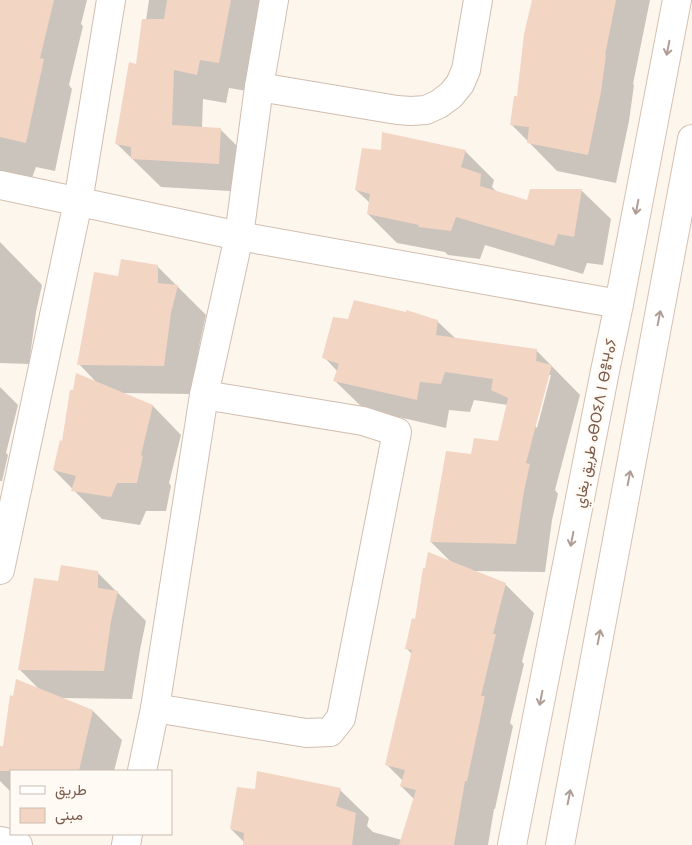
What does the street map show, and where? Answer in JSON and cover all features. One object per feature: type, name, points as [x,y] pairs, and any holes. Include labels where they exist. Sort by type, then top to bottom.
[{"type":"street","points":[[0,570],[78,202],[111,0]]},
{"type":"street","points":[[142,770],[155,708],[204,395],[239,236],[259,87],[274,0]]},
{"type":"street","points":[[259,87],[397,110],[426,110],[439,104],[451,95],[460,84],[466,70],[478,0]]},
{"type":"street","name":"طريق بغاي ⴰⴱⵔⵉⴷ ⵏ ⴱⴻⵖⴰⵢ","points":[[512,845],[677,0]]},
{"type":"street","points":[[560,845],[692,139]]},
{"type":"street","points":[[0,185],[239,236],[619,304]]},
{"type":"street","points":[[155,708],[306,732],[330,732],[341,718],[398,432],[363,421],[204,395]]},
{"type":"street","points":[[0,842],[18,845]]},
{"type":"building","points":[[0,0],[54,0],[40,58],[44,59],[26,143],[0,137]]},
{"type":"building","points":[[167,0],[231,0],[219,63],[200,60],[197,75],[174,70],[172,125],[221,128],[219,164],[131,159],[131,147],[115,144],[129,62],[136,64],[142,19],[164,19]]},
{"type":"building","points":[[532,0],[616,0],[605,55],[601,92],[588,155],[527,143],[529,127],[510,125],[514,96],[517,96],[524,34]]},
{"type":"building","points":[[382,132],[466,150],[461,167],[481,174],[480,186],[527,200],[530,189],[582,189],[574,237],[558,234],[554,246],[456,217],[451,231],[418,227],[419,225],[367,214],[370,194],[355,190],[362,148],[381,150]]},
{"type":"building","points":[[121,259],[158,265],[158,283],[178,285],[171,313],[164,366],[77,365],[94,272],[118,276]]},
{"type":"building","points":[[354,300],[406,312],[406,310],[438,320],[436,335],[537,349],[536,361],[552,365],[526,463],[530,464],[516,544],[430,542],[446,451],[471,454],[474,438],[498,441],[508,398],[491,390],[493,379],[445,372],[441,384],[420,382],[417,400],[333,381],[339,364],[322,358],[333,317],[348,319]]},
{"type":"building","points":[[76,373],[153,405],[141,455],[143,456],[137,483],[117,483],[111,497],[71,491],[76,476],[53,470],[60,440],[62,441],[70,390],[73,390]]},
{"type":"building","points":[[428,552],[506,583],[493,634],[496,634],[481,696],[485,696],[467,781],[465,781],[454,845],[399,845],[416,790],[400,786],[405,770],[385,765],[412,650],[405,649],[412,618],[415,619],[423,568],[425,568]]},
{"type":"building","points":[[61,565],[98,571],[98,588],[118,591],[111,621],[104,671],[18,670],[34,578],[58,581]]},
{"type":"building","points":[[16,679],[93,710],[79,770],[0,771],[0,746],[3,746],[10,695],[13,696]]},
{"type":"building","points":[[257,771],[341,788],[336,806],[356,813],[352,845],[243,845],[244,833],[230,829],[237,787],[255,789]]}]
